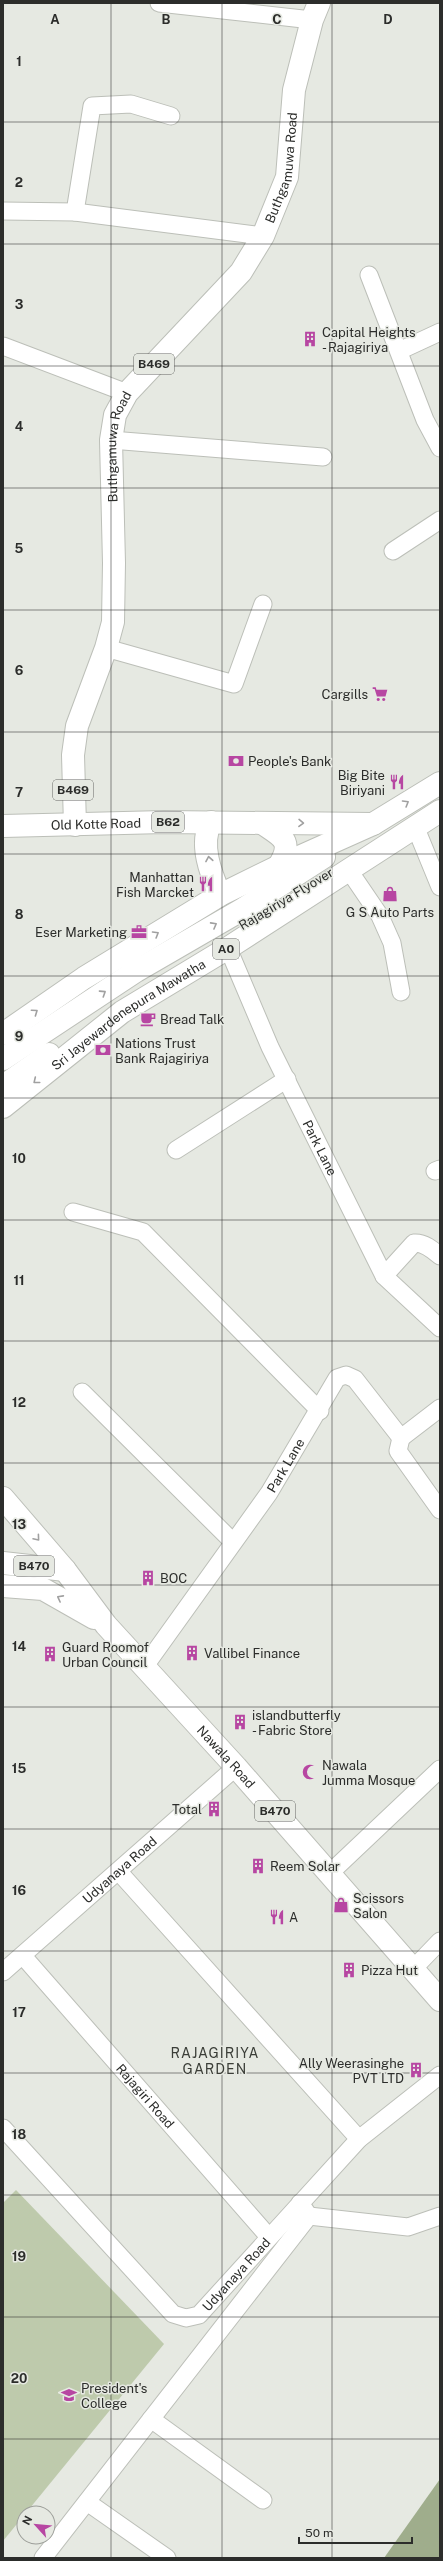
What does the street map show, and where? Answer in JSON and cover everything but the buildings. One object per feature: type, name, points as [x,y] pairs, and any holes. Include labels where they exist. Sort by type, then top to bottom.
[{"type":"main road","name":"Buthgamuwa Road","points":[[75,825],[72,755],[77,726],[106,648],[113,622],[114,563],[111,440],[115,415],[127,393],[240,272],[263,236],[287,177],[294,90],[316,12]]},
{"type":"main road","points":[[3,1034],[84,978],[220,895],[279,866],[373,824],[440,783]]},
{"type":"main road","name":"Sri Jayewardenepura Mawatha","points":[[3,1107],[122,1012],[228,948],[348,869],[440,811]]},
{"type":"main road","name":"Old Kotte Road","points":[[3,826],[211,822],[373,824]]},
{"type":"main road","points":[[211,822],[207,830],[207,848],[210,869],[220,895]]},
{"type":"main road","points":[[262,822],[283,838],[286,843],[286,854],[279,866]]},
{"type":"main road","name":"Rajagiriya Flyover","points":[[3,1059],[136,971],[256,900],[373,824]]},
{"type":"main road","name":"Rajagiriya Flyover","points":[[3,1086],[272,905],[415,826]]},
{"type":"main road","name":"Nawala Road","points":[[3,1498],[65,1570],[106,1625],[145,1666],[330,1873],[440,2000]]},
{"type":"main road","name":"B470","points":[[3,1562],[65,1570]]},
{"type":"main road","name":"Nawala Road","points":[[3,1586],[43,1589],[106,1625]]},
{"type":"street","points":[[159,3],[316,12]]},
{"type":"street","points":[[76,212],[92,106],[131,104],[171,116]]},
{"type":"street","points":[[3,211],[76,212],[263,236]]},
{"type":"street","points":[[369,275],[425,420],[440,448]]},
{"type":"street","points":[[399,351],[440,332]]},
{"type":"street","points":[[3,346],[127,393]]},
{"type":"street","points":[[111,440],[323,457]]},
{"type":"street","points":[[393,551],[440,520]]},
{"type":"street","points":[[106,648],[234,684],[263,604]]},
{"type":"street","points":[[415,826],[440,887]]},
{"type":"street","points":[[348,869],[380,916],[392,943],[401,992]]},
{"type":"street","name":"Park Lane","points":[[228,948],[270,1047],[384,1276],[440,1328]]},
{"type":"street","points":[[176,1150],[287,1079]]},
{"type":"street","points":[[73,1212],[143,1232],[320,1410]]},
{"type":"street","points":[[384,1276],[414,1243],[419,1242],[429,1247],[440,1256]]},
{"type":"street","name":"Park Lane","points":[[145,1666],[269,1493],[320,1410],[337,1378],[346,1375],[355,1379],[401,1438]]},
{"type":"street","points":[[82,1392],[233,1542]]},
{"type":"street","points":[[440,1408],[401,1438],[398,1451],[440,1510]]},
{"type":"street","name":"Udyanaya Road","points":[[3,1972],[236,1768]]},
{"type":"street","points":[[330,1873],[440,1769]]},
{"type":"street","points":[[119,1872],[359,2138]]},
{"type":"street","points":[[413,1969],[440,1941]]},
{"type":"street","name":"Rajagiri Road","points":[[23,1956],[269,2236]]},
{"type":"street","name":"Udyanaya Road","points":[[3,2128],[173,2314],[186,2318],[199,2315],[269,2236],[304,2209],[359,2138],[440,2075]]},
{"type":"street","points":[[43,2558],[151,2419],[304,2209],[408,2227],[440,2216]]},
{"type":"street","points":[[151,2419],[263,2500]]},
{"type":"street","points":[[87,2502],[167,2558]]},
{"type":"shaded area","name":"President's College","points":[[16,2190],[164,2344],[32,2505],[16,2505],[16,2525],[3,2541],[3,2203]]},
{"type":"shaded area","points":[[440,2479],[440,2558],[384,2558]]},
{"type":"place","name":"Capital Heights - Rajagiriya","points":[[310,339]]},
{"type":"place","name":"Cargills","points":[[380,694]]},
{"type":"place","name":"People's Bank","points":[[236,761]]},
{"type":"place","name":"Big Bite Biriyani","points":[[397,782]]},
{"type":"place","name":"Manhattan Fish Marcket","points":[[206,884]]},
{"type":"place","name":"G S Auto Parts","points":[[390,894]]},
{"type":"place","name":"Eser Marketing","points":[[139,932]]},
{"type":"place","name":"Bread Talk","points":[[148,1019]]},
{"type":"place","name":"Nations Trust Bank Rajagiriya","points":[[103,1050]]},
{"type":"place","name":"BOC","points":[[148,1578]]},
{"type":"place","name":"Vallibel Finance","points":[[192,1653]]},
{"type":"place","name":"Guard Roomof Urban Council","points":[[50,1654]]},
{"type":"place","name":"islandbutterfly - Fabric Store","points":[[240,1722]]},
{"type":"place","name":"Nawala Jumma Mosque","points":[[310,1772]]},
{"type":"place","name":"Total","points":[[214,1809]]},
{"type":"place","name":"Reem Solar","points":[[258,1866]]},
{"type":"place","name":"Scissors Salon","points":[[341,1905]]},
{"type":"place","name":"A","points":[[277,1917]]},
{"type":"place","name":"Pizza Hut","points":[[349,1970]]},
{"type":"place","name":"Ally Weerasinghe PVT LTD","points":[[416,2070]]},
{"type":"place","name":"President's College","points":[[69,2395]]},
{"type":"district","name":"RAJAGIRIYA GARDEN","points":[[215,2062]]}]
